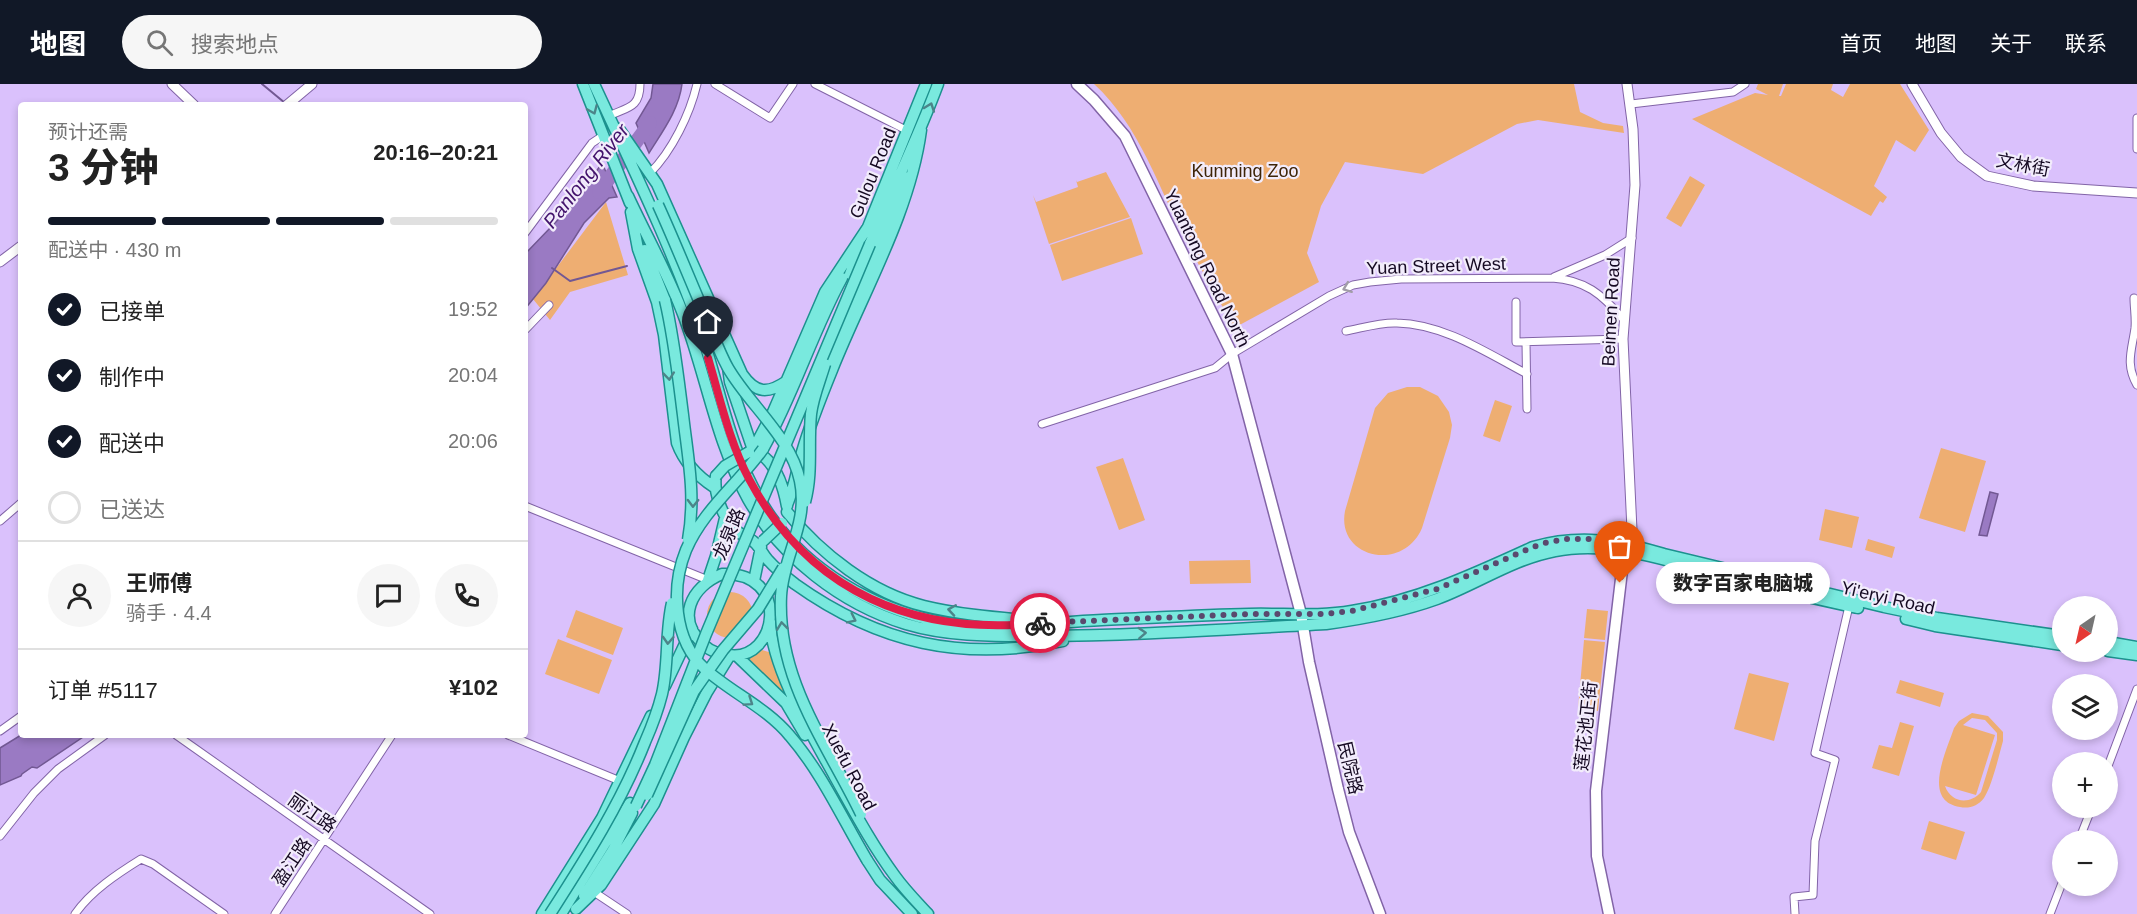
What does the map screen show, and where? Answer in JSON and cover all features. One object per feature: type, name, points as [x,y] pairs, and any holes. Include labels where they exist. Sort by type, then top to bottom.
[{"type":"main road","points":[[583,84],[628,196],[682,312],[736,475],[749,500],[782,533]]},
{"type":"main road","points":[[594,84],[610,118],[657,184],[736,365],[749,384],[761,390],[768,391],[787,381]]},
{"type":"main road","name":"Gulou Road","points":[[848,273],[926,84]]},
{"type":"main road","name":"Gulou Road","points":[[870,244],[904,162],[921,130],[938,84]]},
{"type":"main road","name":"Yuantong Road North","points":[[1077,84],[1094,99],[1125,136],[1232,354],[1302,619]]},
{"type":"main road","points":[[896,878],[800,699],[790,670],[780,624],[781,593],[810,484],[810,430],[813,401],[825,364],[894,204],[921,130]]},
{"type":"main road","points":[[782,533],[802,451],[832,370],[905,198],[918,157],[921,130]]},
{"type":"main road","points":[[621,134],[630,162],[703,337],[732,440],[748,478],[782,533]]},
{"type":"main road","points":[[630,162],[658,205],[728,366],[748,399],[792,455],[800,481],[803,508]]},
{"type":"main road","points":[[550,914],[609,819],[639,758],[657,711],[667,663],[667,634],[677,582],[687,548],[693,509],[693,487],[678,372],[665,300],[643,246],[628,196]]},
{"type":"main road","points":[[628,196],[638,249],[657,302],[664,335],[677,443],[682,455],[694,471],[714,488],[732,526],[743,536],[759,544],[769,562],[796,584],[841,613],[869,627],[927,645],[981,651],[1037,646],[1084,636]]},
{"type":"main road","points":[[714,488],[716,476],[725,466],[751,451],[787,381],[825,292],[868,227]]},
{"type":"main road","name":"龙泉路","points":[[635,806],[655,765],[706,634],[870,244]]},
{"type":"main road","points":[[687,548],[714,507],[751,465],[772,431],[825,310],[848,273]]},
{"type":"main road","name":"龙泉路","points":[[635,806],[649,763],[704,620],[848,273]]},
{"type":"main road","points":[[718,323],[730,382],[751,451]]},
{"type":"main road","points":[[751,451],[762,454],[772,467],[782,483],[787,508],[822,548],[843,566],[875,587],[925,606],[994,617],[1052,622]]},
{"type":"main road","points":[[708,580],[726,514]]},
{"type":"main road","points":[[759,544],[782,533]]},
{"type":"main road","name":"Yi'eryi Road","points":[[782,533],[834,578],[865,596],[901,612],[939,622],[973,626],[1015,626],[1052,622],[1360,620],[1437,599],[1530,557],[1584,548],[1627,547],[1937,618],[2052,635]]},
{"type":"main road","name":"Yi'eryi Road","points":[[782,533],[808,570],[838,592],[905,624],[942,632],[993,637],[1084,636],[1302,619]]},
{"type":"main road","points":[[754,581],[759,544]]},
{"type":"main road","name":"Yi'eryi Road","points":[[1627,547],[1793,594],[1935,626],[2052,644]]},
{"type":"main road","name":"莲花池正街","points":[[1609,914],[1597,856],[1596,791],[1618,596],[1627,547]]},
{"type":"main road","points":[[561,914],[635,806],[655,783],[694,691],[723,650],[758,609],[788,560]]},
{"type":"main road","points":[[755,567],[764,561],[769,562]]},
{"type":"main road","points":[[574,912],[594,892],[654,804],[707,692],[734,656],[760,643],[767,633],[770,621],[768,599],[762,590],[754,581],[745,576],[722,574],[708,580],[698,589],[691,602],[689,616],[698,640],[718,654],[734,656]]},
{"type":"main road","points":[[677,582],[676,610],[681,630],[702,667],[761,710],[788,734],[807,757],[880,880],[912,914]]},
{"type":"main road","name":"民院路","points":[[1302,619],[1349,831],[1380,914]]},
{"type":"main road","name":"Xuefu Road","points":[[770,621],[771,633],[792,696],[868,837],[896,878],[928,914]]},
{"type":"main road","points":[[542,914],[584,849],[620,782],[692,629]]},
{"type":"main road","points":[[2118,643],[2137,646]]},
{"type":"main road","points":[[2118,652],[2137,655]]},
{"type":"main road","name":"Xuefu Road","points":[[734,656],[786,703],[818,755],[864,839],[892,881],[922,914]]},
{"type":"main road","points":[[574,912],[613,850],[635,806]]},
{"type":"street","points":[[172,84],[191,102]]},
{"type":"street","points":[[290,102],[312,84]]},
{"type":"street","points":[[610,118],[639,99],[640,84]]},
{"type":"street","points":[[647,169],[675,138],[693,100],[697,84]]},
{"type":"street","points":[[715,84],[770,118],[794,84]]},
{"type":"street","points":[[815,84],[908,130]]},
{"type":"street","name":"Beimen Road","points":[[1627,84],[1631,104],[1635,185],[1623,319],[1632,530],[1627,547]]},
{"type":"street","points":[[1631,104],[1733,92],[1745,84]]},
{"type":"street","name":"文林街","points":[[1912,84],[1941,133],[1960,157],[1988,176],[2033,186],[2137,193]]},
{"type":"street","name":"文林街","points":[[1917,84],[1944,130],[1963,154],[1990,172],[2033,181],[2137,188]]},
{"type":"street","points":[[2137,118],[2137,149]]},
{"type":"street","points":[[528,229],[592,143],[604,135]]},
{"type":"street","name":"Yuan Street West","points":[[1552,278],[1605,255],[1632,238]]},
{"type":"street","points":[[0,262],[18,248]]},
{"type":"street","name":"Yuan Street West","points":[[1042,424],[1215,368],[1232,354],[1329,296],[1353,285],[1401,279],[1570,279],[1583,284],[1611,305],[1623,319]]},
{"type":"street","points":[[2134,298],[2135,325],[2129,362],[2137,385]]},
{"type":"street","points":[[1516,302],[1516,342],[1623,339]]},
{"type":"street","points":[[528,327],[549,305]]},
{"type":"street","points":[[1346,332],[1395,322],[1419,325],[1465,341],[1527,374]]},
{"type":"street","points":[[1526,342],[1527,409]]},
{"type":"street","points":[[0,521],[18,506]]},
{"type":"street","points":[[528,507],[708,580]]},
{"type":"street","points":[[1795,914],[1794,897],[1813,895],[1815,841],[1835,760],[1815,753],[1849,606]]},
{"type":"street","points":[[2113,752],[2137,689]]},
{"type":"street","points":[[0,731],[18,718]]},
{"type":"street","points":[[0,836],[34,792],[58,769],[101,738]]},
{"type":"street","name":"丽江路","points":[[180,738],[430,914]]},
{"type":"street","name":"盈江路","points":[[275,914],[390,738]]},
{"type":"street","points":[[515,738],[620,782]]},
{"type":"street","points":[[75,914],[82,904],[121,872],[141,860],[153,864],[224,914]]},
{"type":"street","points":[[594,892],[627,914]]},
{"type":"street","points":[[2050,914],[2057,896]]},
{"type":"green space","name":"Kunming Zoo","points":[[1094,84],[1574,84],[1580,112],[1603,123],[1623,126],[1624,133],[1538,120],[1517,124],[1423,174],[1345,162],[1321,206],[1307,253],[1319,282],[1234,328],[1187,243],[1136,139],[1124,119]]},
{"type":"green space","points":[[1758,84],[1783,84],[1779,96],[1781,96],[1786,84],[1833,84],[1831,90],[1843,97],[1850,84],[1900,84],[1929,130],[1915,152],[1896,140],[1874,186],[1887,197],[1883,203],[1880,201],[1871,216],[1692,119],[1755,93],[1768,95],[1756,89]]},
{"type":"green space","points":[[1106,172],[1130,217],[1049,244],[1033,195],[1036,202],[1078,187],[1076,180],[1077,182]]},
{"type":"green space","points":[[1690,176],[1705,185],[1681,227],[1666,218]]},
{"type":"green space","points":[[606,202],[628,275],[570,292],[550,320],[533,299]]},
{"type":"green space","points":[[1131,218],[1143,254],[1062,281],[1050,245]]},
{"type":"green space","points":[[1407,387],[1420,387],[1438,396],[1449,412],[1452,425],[1450,438],[1422,528],[1413,542],[1401,551],[1387,555],[1373,554],[1360,549],[1351,540],[1345,527],[1345,511],[1375,408],[1388,393]]},
{"type":"green space","points":[[1495,400],[1512,406],[1500,442],[1483,436]]},
{"type":"green space","points":[[1941,448],[1986,461],[1965,532],[1919,518]]},
{"type":"green space","points":[[1123,458],[1145,520],[1119,530],[1096,467]]},
{"type":"green space","points":[[1825,509],[1859,517],[1852,548],[1819,540]]},
{"type":"green space","points":[[1868,539],[1895,547],[1892,558],[1865,550]]},
{"type":"green space","points":[[1250,560],[1251,583],[1190,584],[1189,561]]},
{"type":"green space","points":[[730,592],[746,599],[753,615],[746,631],[730,638],[714,631],[707,615],[714,599]]},
{"type":"green space","points":[[1587,609],[1608,611],[1605,640],[1584,638]]},
{"type":"green space","points":[[576,610],[623,628],[613,655],[566,637]]},
{"type":"green space","points":[[558,639],[612,660],[599,694],[545,674]]},
{"type":"green space","points":[[1584,640],[1605,642],[1598,711],[1578,709]]},
{"type":"green space","points":[[762,650],[772,653],[785,695],[749,659]]},
{"type":"green space","points":[[1749,673],[1789,683],[1774,741],[1734,729]]},
{"type":"green space","points":[[1900,680],[1944,693],[1940,707],[1896,693]]},
{"type":"green space","points":[[1972,713],[1988,716],[2003,732],[2003,741],[1987,793],[1979,803],[1967,808],[1948,803],[1939,785],[1943,761],[1954,728],[1959,721]],"holes":[[[1972,718],[1985,720],[1997,733],[1997,740],[1981,792],[1972,799],[1956,799],[1945,786],[1976,795],[1995,735],[1963,725]]]},
{"type":"green space","points":[[1900,722],[1914,726],[1899,776],[1872,768],[1879,745],[1892,748]]},
{"type":"green space","points":[[1929,821],[1965,832],[1956,860],[1921,849]]},
{"type":"shaded area","points":[[653,84],[682,84],[674,112],[649,153],[636,123],[651,98]]},
{"type":"shaded area","points":[[602,163],[617,197],[609,198],[584,223],[546,283],[528,305],[528,251],[576,201]]},
{"type":"shaded area","points":[[1990,492],[1998,494],[1987,536],[1979,535]]},
{"type":"shaded area","points":[[18,737],[82,738],[37,768],[32,767],[21,776],[0,785],[0,748]]},
{"type":"waterway","points":[[262,84],[284,102]]},
{"type":"waterway","name":"Panlong River","points":[[599,192],[650,123]]},
{"type":"waterway","points":[[552,268],[570,281],[627,266]]},
{"type":"way so far","points":[[1040,623],[1248,614],[1325,614],[1352,611],[1437,589],[1533,547],[1566,539],[1597,539],[1629,543],[1620,583]]},
{"type":"place","name":"数字百家电脑城","points":[[1620,583]]},
{"type":"route","points":[[708,358],[732,440],[748,478],[784,533],[834,578],[865,596],[901,612],[939,622],[973,626],[1015,626],[1040,623]]}]
